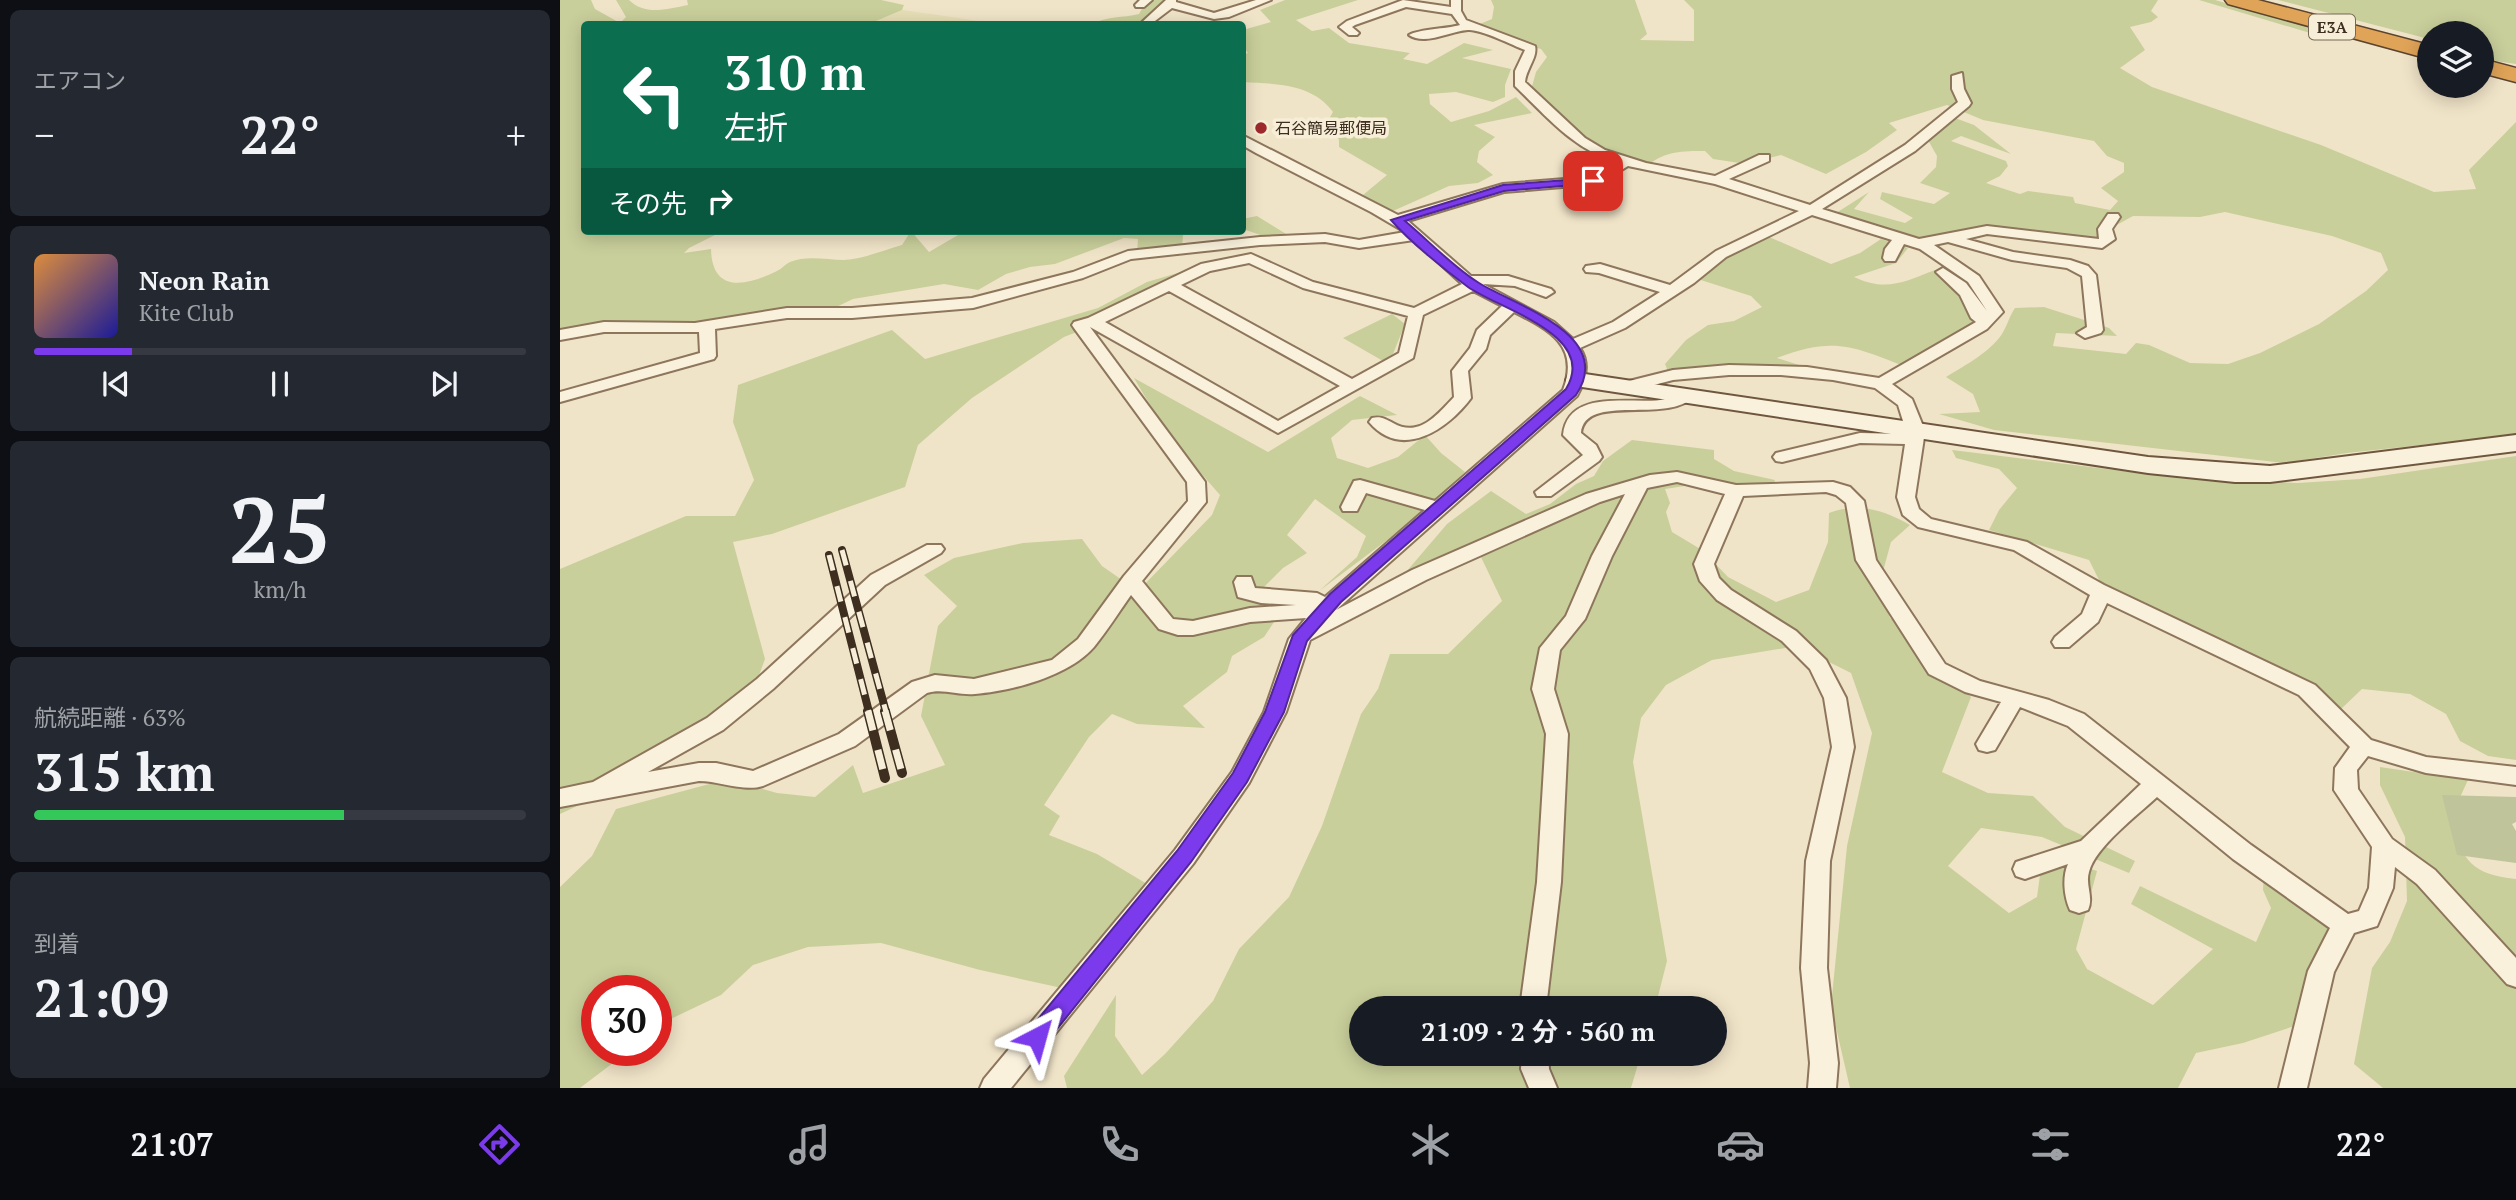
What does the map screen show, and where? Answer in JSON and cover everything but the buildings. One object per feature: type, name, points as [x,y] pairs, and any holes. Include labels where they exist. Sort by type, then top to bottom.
[{"type":"highway","name":"E3A","points":[[2235,0],[2417,49]]},
{"type":"highway","points":[[2494,69],[2516,75]]},
{"type":"street","points":[[1149,21],[1171,2],[1214,16],[1225,15],[1266,0]]},
{"type":"street","points":[[1353,33],[1345,27],[1407,2],[1456,5],[1461,22],[1531,48],[1530,54],[1519,69],[1519,83],[1580,141],[1600,153],[1626,162],[1717,180],[1908,240],[1951,238],[1987,230],[2102,243],[2108,239],[2105,229],[2113,217]]},
{"type":"street","points":[[1415,35],[1438,34],[1469,26]]},
{"type":"street","points":[[1572,345],[1619,325],[1672,291],[1721,254],[1811,210],[1910,148],[1954,115],[1965,103],[1958,89],[1958,76]]},
{"type":"street","points":[[994,1088],[1184,857],[1241,777],[1275,712],[1299,639],[1330,604],[1571,392],[1578,380],[1578,359],[1572,345],[1553,327],[1471,283],[1397,220],[1246,141]]},
{"type":"street","points":[[1717,180],[1764,158]]},
{"type":"street","points":[[1397,220],[1503,188],[1593,181],[1626,162]]},
{"type":"street","points":[[560,335],[604,327],[707,326],[787,313],[852,313],[973,303],[1078,275],[1128,255],[1260,240],[1325,238],[1359,244],[1416,235]]},
{"type":"street","points":[[1951,238],[2012,256],[2070,264],[2083,269],[2089,275],[2095,330],[2085,334]]},
{"type":"street","points":[[1890,258],[1892,249],[1908,240]]},
{"type":"street","points":[[1881,384],[1981,326],[1978,308],[1959,284],[1917,253],[1908,240]]},
{"type":"street","points":[[1172,250],[1206,267]]},
{"type":"street","points":[[560,798],[699,772],[716,772],[755,780],[847,740],[920,687],[935,683],[974,687],[1014,679],[1059,665],[1085,644],[1131,581],[1197,502],[1196,482],[1080,325],[1093,322],[1206,267],[1251,258],[1308,285],[1416,313],[1471,283],[1508,279],[1546,292]]},
{"type":"street","points":[[1591,269],[1600,268],[1672,291]]},
{"type":"street","points":[[1168,284],[1351,385]]},
{"type":"street","points":[[1378,422],[1403,434],[1417,434],[1435,426],[1463,398],[1460,371],[1478,349],[1483,334],[1513,305]]},
{"type":"street","points":[[1093,322],[1278,428],[1407,355],[1416,313]]},
{"type":"street","points":[[560,397],[708,356],[707,326]]},
{"type":"street","points":[[1627,387],[1676,374],[1702,371],[1816,371],[1881,384],[1906,403],[1916,435],[1906,497],[1910,511],[1925,523],[2020,546],[2101,592],[2306,690],[2363,746],[2426,765],[2516,776]]},
{"type":"street","points":[[1578,380],[1916,435],[2240,474],[2286,473],[2448,449],[2516,443]]},
{"type":"street","points":[[1544,492],[1593,457],[1590,449],[1572,435],[1571,428],[1576,419],[1587,411],[1605,406],[1663,405],[1686,397]]},
{"type":"street","points":[[1782,457],[1827,444],[1916,435]]},
{"type":"street","points":[[1299,639],[1419,575],[1593,498],[1656,479],[1677,477],[1736,491],[1800,485],[1826,486],[1843,491],[1855,501],[1866,560],[1937,668],[1973,687],[2041,705],[2076,720],[2242,852],[2345,925]]},
{"type":"street","points":[[1350,507],[1360,485],[1438,508]]},
{"type":"street","points":[[1535,996],[1549,882],[1557,734],[1543,690],[1550,648],[1575,620],[1602,556],[1639,485]]},
{"type":"street","points":[[1736,491],[1704,564],[1710,581],[1724,595],[1789,636],[1819,665],[1835,698],[1843,747],[1818,861],[1814,968],[1824,1063],[1822,1088]]},
{"type":"street","points":[[599,790],[715,723],[765,684],[878,580],[934,549]]},
{"type":"street","points":[[1131,581],[1166,624],[1178,628],[1193,628],[1250,615],[1330,604]]},
{"type":"street","points":[[1244,582],[1245,592],[1330,604]]},
{"type":"street","points":[[2062,642],[2091,617],[2101,592]]},
{"type":"street","points":[[1986,744],[2014,698]]},
{"type":"street","points":[[2363,746],[2346,768],[2346,790],[2384,846],[2426,877],[2516,976]]},
{"type":"street","points":[[2079,903],[2076,873],[2089,848],[2157,783]]},
{"type":"street","points":[[2293,1088],[2321,971],[2345,925],[2368,919],[2381,888],[2384,846]]},
{"type":"street","points":[[2025,869],[2089,848]]},
{"type":"street","points":[[1535,1066],[1543,1088]]},
{"type":"shaded area","points":[[902,10],[979,21],[876,21]]},
{"type":"green space","points":[[560,0],[591,0],[595,9],[616,21],[581,21],[581,235],[715,235],[684,253],[711,249],[718,274],[724,280],[743,282],[766,276],[797,260],[859,258],[902,245],[908,235],[914,235],[929,252],[958,235],[1183,235],[1182,247],[1137,253],[1138,239],[1124,238],[1055,264],[1006,274],[978,290],[944,284],[853,299],[832,309],[806,308],[729,322],[618,331],[560,340]]},
{"type":"green space","points":[[616,0],[629,0],[642,8],[657,10],[688,5],[687,0],[881,0],[904,5],[902,10],[876,21],[622,21],[626,17]]},
{"type":"green space","points":[[1147,0],[1174,0],[1175,5],[1167,13],[1151,21],[1097,21],[1109,18],[1139,14]]},
{"type":"green space","points":[[1285,0],[1358,0],[1296,20],[1312,31],[1329,28],[1349,43],[1410,53],[1403,59],[1427,64],[1464,43],[1493,50],[1462,58],[1511,69],[1505,85],[1505,97],[1493,102],[1456,92],[1429,94],[1430,104],[1451,122],[1489,111],[1516,97],[1532,113],[1474,125],[1495,137],[1479,151],[1477,162],[1493,175],[1478,183],[1449,186],[1393,211],[1363,195],[1387,175],[1339,147],[1335,132],[1296,128],[1329,119],[1333,112],[1324,102],[1304,90],[1246,82],[1246,29],[1271,22],[1260,10]]},
{"type":"green space","points":[[1491,0],[1635,0],[1647,34],[1640,40],[1694,41],[1694,10],[1684,0],[2158,0],[2151,11],[2158,17],[2151,22],[2130,27],[2145,50],[2120,68],[2152,87],[2321,145],[2434,192],[2476,189],[2469,170],[2516,122],[2516,435],[2347,453],[2284,463],[1994,430],[1939,414],[1980,412],[1973,394],[1946,377],[1990,347],[2002,334],[2015,308],[2044,307],[2109,328],[2117,336],[2056,333],[2053,346],[2126,354],[2136,343],[2149,345],[2190,363],[2228,364],[2260,353],[2319,324],[2366,291],[2388,270],[2381,253],[2332,236],[2225,212],[2200,217],[2133,216],[2113,227],[2102,242],[1988,234],[1949,241],[1912,241],[1833,215],[1869,192],[1854,209],[1905,223],[1913,218],[1880,199],[1882,192],[1934,204],[1950,193],[1920,183],[1936,167],[1937,156],[1928,140],[1955,118],[1974,125],[2011,154],[1961,136],[1951,141],[2006,161],[2008,166],[2000,176],[1986,183],[2020,194],[2028,191],[2073,197],[2075,203],[2110,210],[2118,201],[2101,188],[2124,172],[2124,163],[2107,156],[2094,141],[1983,120],[1947,105],[1889,123],[1897,130],[1866,152],[1826,174],[1781,155],[1746,164],[1713,159],[1705,151],[1675,153],[1648,165],[1580,139],[1563,115],[1531,90],[1536,72],[1547,57],[1541,49],[1502,39],[1477,25],[1492,19],[1494,7]]},
{"type":"green space","points":[[2199,0],[2215,0],[2337,35],[2310,33]]},
{"type":"green space","points":[[2278,0],[2516,0],[2516,64],[2494,61],[2494,21],[2417,21],[2417,36]]},
{"type":"green space","points":[[1257,216],[1291,237],[1269,238],[1246,230],[1246,218]]},
{"type":"green space","points":[[1767,236],[1831,264],[1860,253],[1881,239],[1908,248],[1896,263],[1854,277],[1886,285],[1935,270],[1950,280],[1988,322],[1963,345],[1912,369],[1860,350],[1831,346],[1815,347],[1777,358],[1799,365],[1762,374],[1672,381],[1665,364],[1686,340],[1708,325],[1734,321],[1762,307],[1751,296],[1685,275],[1713,255]]},
{"type":"green space","points":[[1198,267],[1110,319],[1064,337],[972,398],[918,445],[905,487],[772,534],[733,542],[765,659],[745,713],[646,774],[560,814],[560,569],[686,516],[735,516],[754,480],[733,422],[738,385],[892,330],[925,359],[1098,308],[1147,282]]},
{"type":"green space","points":[[1392,314],[1405,324],[1393,354],[1383,361],[1343,338]]},
{"type":"green space","points":[[1134,378],[1268,452],[1360,396],[1397,415],[1352,420],[1331,438],[1337,458],[1368,468],[1398,457],[1425,435],[1441,453],[1465,472],[1414,520],[1319,591],[1357,557],[1366,536],[1315,499],[1287,535],[1307,553],[1283,568],[1253,598],[1286,604],[1264,637],[1232,656],[1227,672],[1183,706],[1205,728],[1137,724],[1112,714],[1089,737],[1044,805],[1060,816],[1049,835],[1097,854],[1152,887],[1071,990],[980,970],[881,943],[808,947],[753,965],[721,995],[672,1018],[672,975],[581,975],[581,1066],[609,1066],[580,1088],[560,1088],[560,887],[592,856],[616,809],[728,779],[777,793],[815,797],[853,765],[863,793],[945,765],[921,716],[938,626],[957,606],[924,575],[954,558],[1023,543],[1082,539],[1102,566],[1138,591],[1212,515],[1220,495],[1153,409]]},
{"type":"green space","points":[[1632,440],[1714,450],[1714,459],[1734,471],[1775,480],[1773,486],[1698,484],[1665,489],[1670,503],[1666,512],[1672,532],[1702,550],[1728,577],[1776,602],[1809,590],[1828,542],[1829,513],[1850,508],[1871,509],[1910,525],[1891,542],[1879,586],[1890,618],[1915,631],[1943,668],[1971,697],[1942,772],[1988,793],[2033,796],[2065,827],[2135,861],[2129,873],[2042,837],[1981,828],[1948,866],[2009,913],[2037,897],[2043,853],[2097,871],[2076,949],[2087,969],[2153,1005],[2213,949],[2131,904],[2140,886],[2256,942],[2271,908],[2263,890],[2264,871],[2314,907],[2346,942],[2319,1018],[2243,1043],[2196,1053],[2178,1088],[1850,1088],[1831,1006],[1847,846],[1872,733],[1851,673],[1797,646],[1712,660],[1666,685],[1641,718],[1633,762],[1667,961],[1658,996],[1349,996],[1349,1066],[1637,1066],[1631,1088],[1067,1088],[1064,1076],[1116,995],[1115,1036],[1142,1075],[1213,1001],[1239,949],[1289,897],[1322,826],[1361,714],[1378,689],[1390,654],[1448,654],[1502,601],[1480,555],[1383,599],[1447,524],[1491,491],[1526,514],[1550,504],[1576,484],[1594,476],[1603,461]]},
{"type":"green space","points":[[1952,450],[2163,476],[2298,483],[2360,479],[2516,456],[2516,760],[2488,756],[2460,741],[2446,714],[2410,694],[2362,689],[2339,711],[2107,596],[2089,560],[1989,530],[1999,510],[2017,488],[1999,469],[1956,458]]},
{"type":"green space","points":[[2380,767],[2468,780],[2449,821],[2459,846],[2479,869],[2516,879],[2516,1088],[2383,1088],[2354,1064],[2372,968],[2390,942],[2407,901],[2405,837],[2380,785]]},
{"type":"green space","points":[[2442,795],[2516,797],[2516,822],[2512,824],[2516,831],[2516,863],[2457,855]]},
{"type":"railway","points":[[842,550],[886,712]]},
{"type":"railway","points":[[829,555],[869,712]]},
{"type":"railway","points":[[868,711],[885,778]]},
{"type":"railway","points":[[885,711],[902,773]]},
{"type":"place","name":"石谷簡易郵便局","points":[[1261,128]]},
{"type":"route","points":[[1037,1037],[1184,857],[1241,777],[1275,712],[1299,639],[1336,598],[1571,392],[1578,380],[1578,359],[1572,345],[1553,327],[1473,285],[1397,220],[1503,188],[1593,181]]}]
